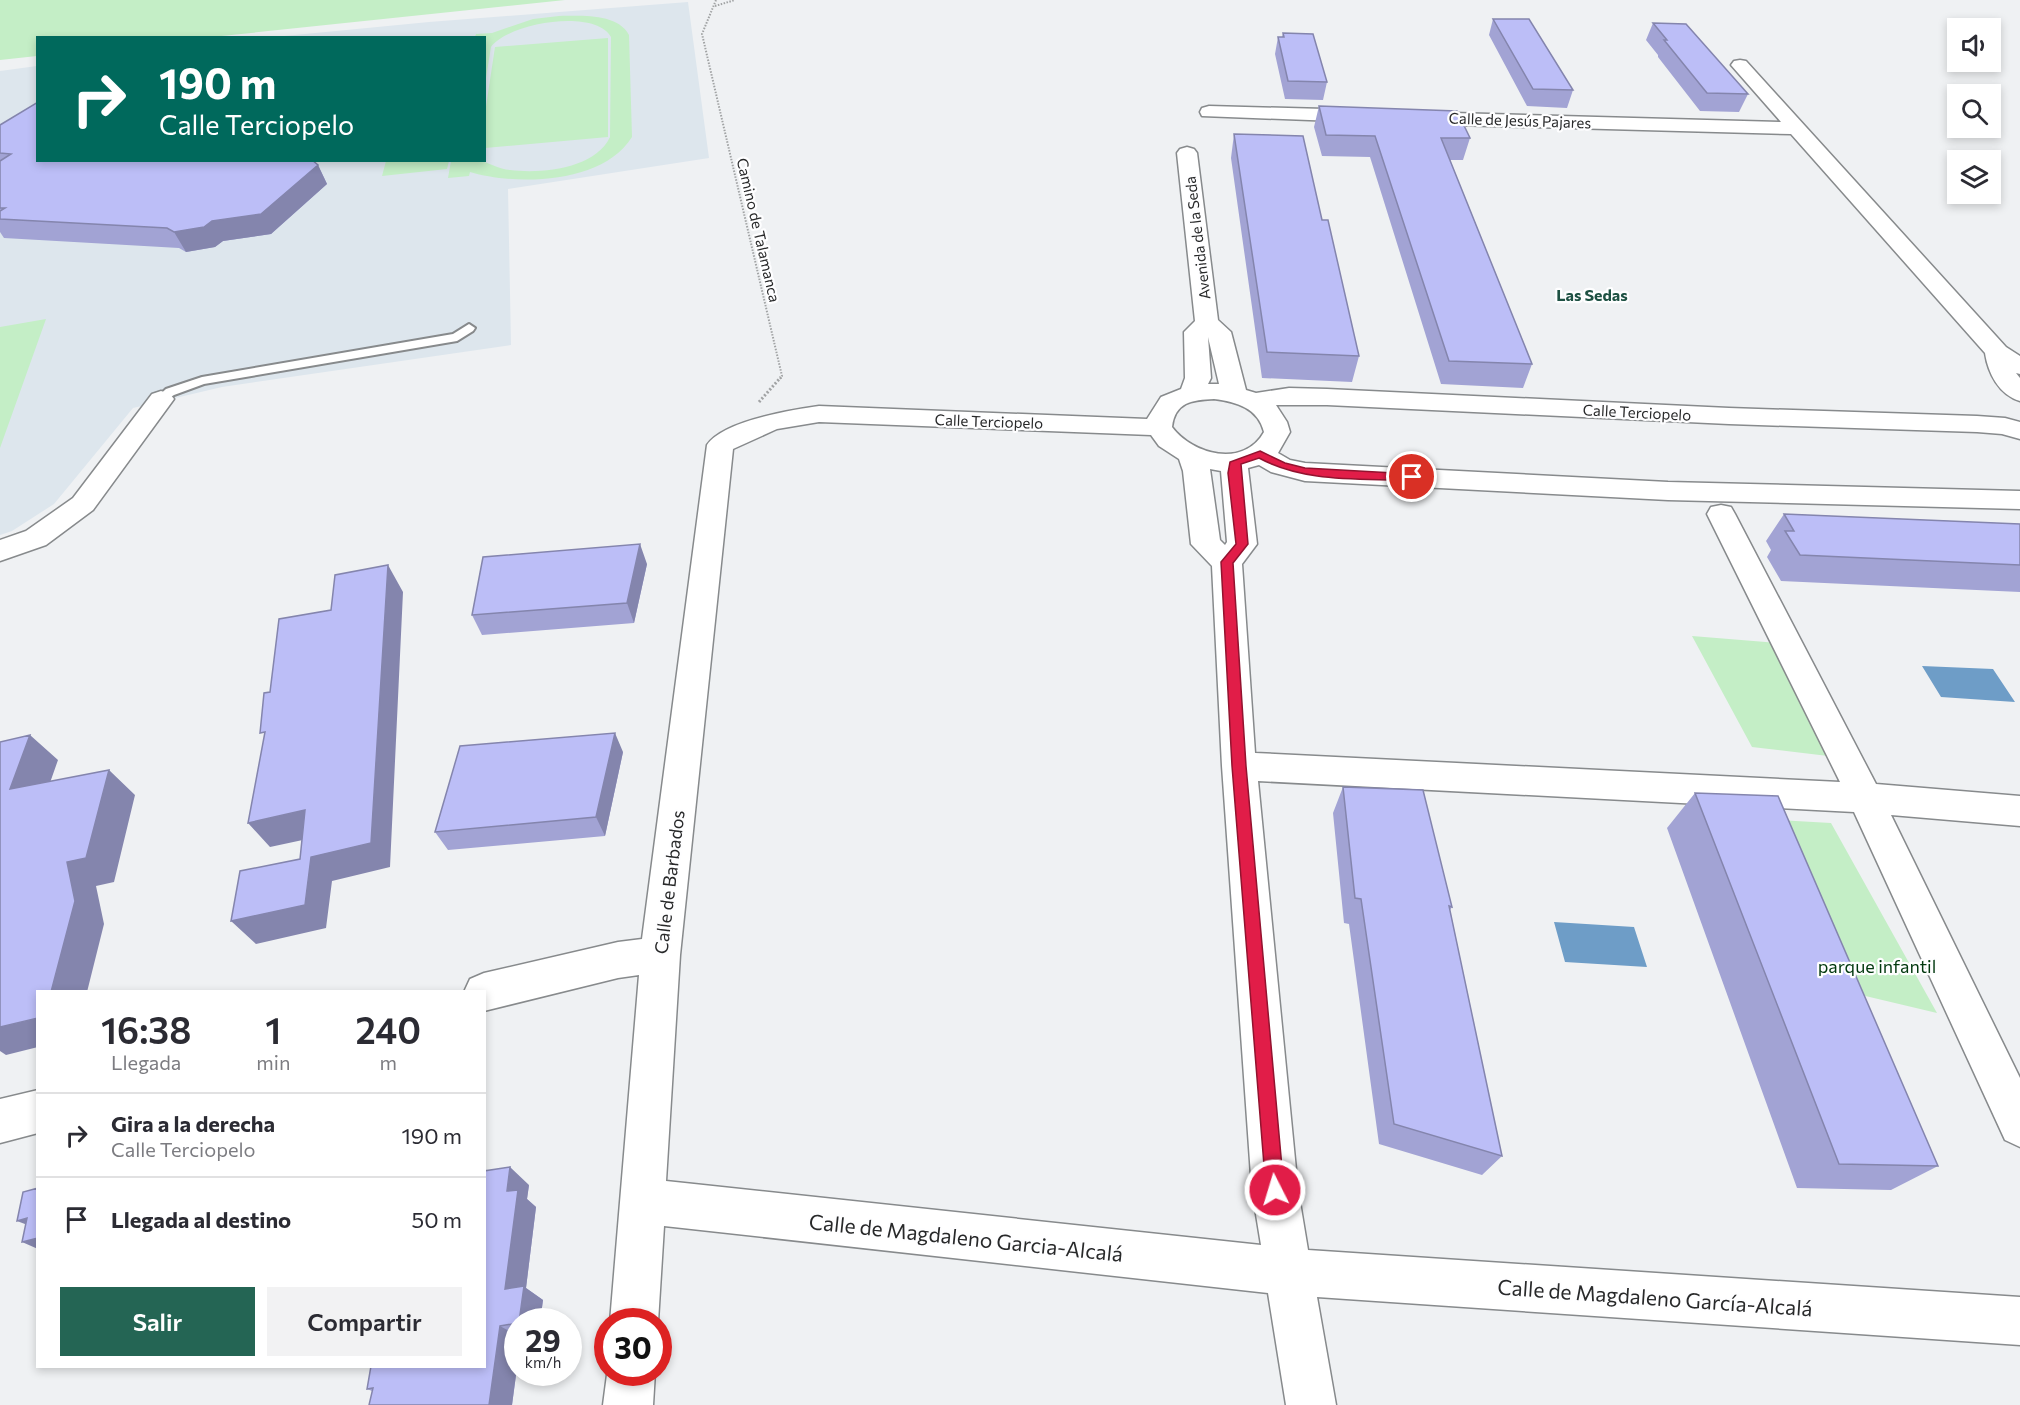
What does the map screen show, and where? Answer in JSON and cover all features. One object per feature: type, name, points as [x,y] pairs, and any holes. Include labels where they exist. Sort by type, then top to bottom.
[{"type":"street","points":[[1740,65],[1996,352],[2020,367]]},
{"type":"street","points":[[1209,112],[1377,117]]},
{"type":"street","name":"Calle de Jesús Pajares","points":[[1401,117],[1796,128]]},
{"type":"street","name":"Avenida de la Seda","points":[[1187,153],[1207,323],[1219,332],[1244,397]]},
{"type":"street","name":"Avenida de la Seda","points":[[1192,393],[1198,378],[1196,332],[1207,323]]},
{"type":"street","points":[[1996,352],[2000,371],[2020,393]]},
{"type":"street","points":[[1311,1405],[1275,1190],[1239,766],[1227,562],[1242,544],[1234,473],[1248,458],[1275,440],[1276,423],[1263,407],[1244,397],[1214,391],[1192,393],[1168,404],[1162,411],[1159,428],[1170,444],[1192,457],[1221,462],[1248,458],[1305,472],[1668,491],[2020,500]]},
{"type":"street","name":"Calle Terciopelo","points":[[1244,397],[1327,397],[1729,416],[1977,424],[2005,426],[2020,431]]},
{"type":"street","points":[[0,551],[36,538],[83,504],[161,399]]},
{"type":"street","name":"Calle Terciopelo","points":[[720,445],[753,427],[778,419],[819,414],[1159,428]]},
{"type":"street","name":"Calle de Barbados","points":[[635,1308],[660,955],[720,445]]},
{"type":"street","points":[[1192,457],[1197,471],[1206,544],[1227,562]]},
{"type":"street","points":[[1721,514],[1865,798],[2020,1125]]},
{"type":"street","points":[[1239,766],[1865,798],[2020,811]]},
{"type":"street","points":[[486,992],[618,960],[660,955]]},
{"type":"street","points":[[0,1121],[36,1112]]},
{"type":"street","name":"Calle de Magdaleno Garcia-Alcalá","points":[[642,1202],[1290,1272]]},
{"type":"street","name":"Calle de Magdaleno García-Alcalá","points":[[1290,1272],[2020,1321]]},
{"type":"street","points":[[628,1405],[629,1386]]},
{"type":"lane","points":[[161,399],[170,392],[202,381],[457,337],[469,328]]},
{"type":"path","name":"Camino de Talamanca","points":[[717,0],[702,34],[783,376],[759,402]]},
{"type":"path","points":[[714,6],[735,0]]},
{"type":"shaded area","points":[[688,2],[709,158],[508,189],[511,345],[222,387],[133,408],[54,504],[12,531],[0,535],[0,71],[36,66],[36,162],[486,162],[486,36],[284,36],[429,22]]},
{"type":"green space","points":[[0,0],[565,0],[222,36],[36,36],[36,56],[0,60]]},
{"type":"green space","points":[[559,16],[598,17],[616,23],[629,35],[632,137],[619,153],[601,164],[558,177],[511,179],[470,172],[469,176],[448,178],[451,162],[484,162],[510,170],[523,171],[566,167],[592,156],[603,148],[610,137],[611,37],[602,28],[588,23],[570,21],[551,22],[515,31],[500,38],[491,47],[486,78],[486,36],[475,36],[476,34],[492,33],[533,19]]},
{"type":"green space","points":[[608,38],[608,137],[486,148],[486,106],[495,47]]},
{"type":"green space","points":[[386,162],[449,162],[447,169],[382,176]]},
{"type":"green space","points":[[46,319],[0,448],[0,327]]},
{"type":"green space","points":[[1692,636],[1778,643],[1828,756],[1752,747]]},
{"type":"green space","name":"parque infantil","points":[[1778,820],[1831,823],[1937,1013],[1857,994]]},
{"type":"water","points":[[1922,666],[1993,669],[2015,702],[1941,697]]},
{"type":"water","points":[[1554,922],[1634,927],[1647,967],[1565,962]]},
{"type":"building","points":[[1493,19],[1529,19],[1573,90],[1533,89]]},
{"type":"building","points":[[1653,23],[1686,24],[1748,94],[1707,93]]},
{"type":"building","points":[[1283,33],[1313,34],[1327,82],[1288,81],[1278,37],[1284,37]]},
{"type":"building","points":[[36,103],[36,162],[314,162],[318,165],[261,214],[212,221],[204,227],[174,232],[167,228],[0,219],[0,211],[5,208],[0,208],[0,161],[11,154],[0,153],[0,125]]},
{"type":"building","points":[[1319,106],[1457,111],[1470,138],[1441,138],[1532,364],[1449,361],[1375,136],[1326,135]]},
{"type":"building","points":[[1234,134],[1303,136],[1322,220],[1328,220],[1359,356],[1267,352]]},
{"type":"building","points":[[1784,514],[2020,524],[2020,565],[1800,555],[1785,531],[1794,531]]},
{"type":"building","points":[[640,544],[627,603],[472,615],[483,557]]},
{"type":"building","points":[[388,565],[371,843],[311,857],[305,905],[231,921],[240,871],[300,859],[305,810],[248,823],[265,732],[260,733],[264,693],[270,692],[279,619],[331,610],[335,575]]},
{"type":"building","points":[[615,733],[596,817],[435,832],[460,746]]},
{"type":"building","points":[[30,735],[10,789],[109,770],[86,858],[67,862],[75,901],[52,990],[36,990],[36,1018],[0,1027],[0,742]]},
{"type":"building","points":[[1343,787],[1423,790],[1452,907],[1449,906],[1502,1156],[1394,1124],[1361,899],[1355,898]]},
{"type":"building","points":[[1695,793],[1778,796],[1938,1166],[1839,1164]]},
{"type":"building","points":[[510,1167],[507,1191],[518,1190],[505,1289],[524,1286],[521,1308],[504,1308],[504,1325],[500,1326],[489,1405],[369,1405],[373,1388],[367,1389],[371,1368],[486,1368],[486,1171]]},
{"type":"building","points":[[36,1189],[36,1238],[22,1242],[27,1218],[17,1221],[23,1192]]},
{"type":"district","name":"Las Sedas","points":[[1592,294]]},
{"type":"route","points":[[1275,1190],[1239,766],[1227,562],[1242,544],[1234,473],[1235,462],[1260,454],[1281,466],[1305,472],[1412,477]]}]
